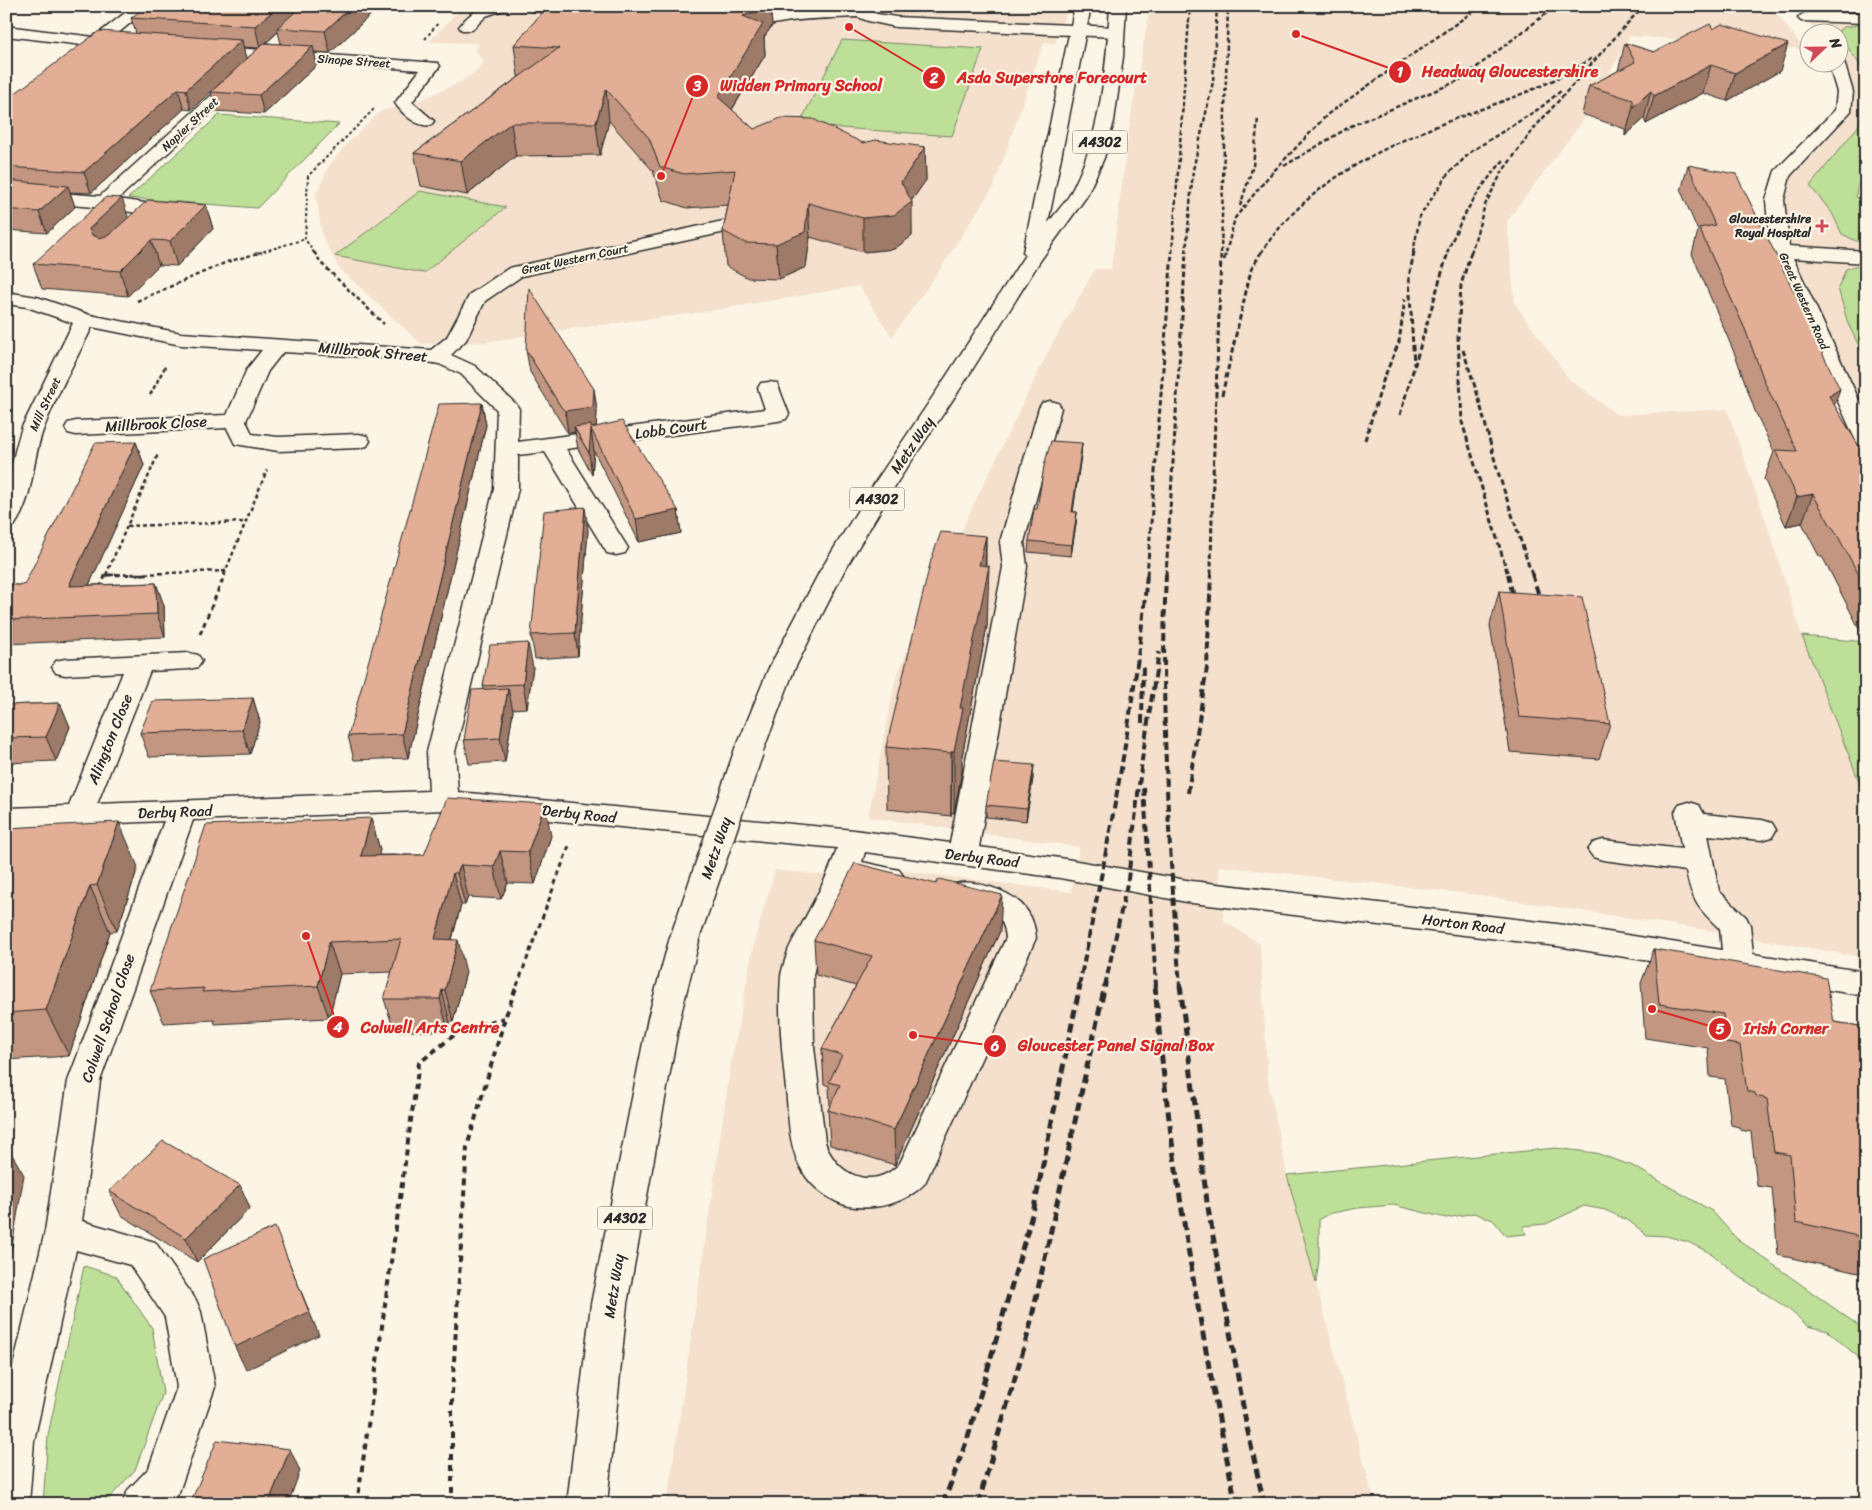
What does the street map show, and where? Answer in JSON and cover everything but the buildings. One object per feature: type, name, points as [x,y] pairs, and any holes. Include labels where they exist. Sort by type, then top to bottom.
[{"type":"street","points":[[74,59],[144,6]]},
{"type":"street","points":[[467,27],[481,13],[501,6]]},
{"type":"street","points":[[533,6],[602,12]]},
{"type":"street","name":"Metz Way","points":[[1031,260],[1083,6]]},
{"type":"street","name":"Metz Way","points":[[587,1504],[610,1304],[664,1018],[685,937],[748,751],[781,670],[832,571],[887,481],[951,386],[1031,260],[1077,197],[1095,158],[1105,121],[1115,57],[1118,6]]},
{"type":"street","points":[[1796,6],[1809,22]]},
{"type":"street","points":[[722,21],[752,23],[792,16],[860,9],[872,18],[896,22],[1116,32]]},
{"type":"street","points":[[1806,18],[1866,18]]},
{"type":"street","points":[[6,31],[96,43],[135,46]]},
{"type":"street","name":"Napier Street","points":[[104,202],[278,43]]},
{"type":"street","name":"Sinope Street","points":[[195,50],[426,66]]},
{"type":"street","points":[[425,121],[403,103],[426,66]]},
{"type":"street","name":"Great Western Road","points":[[1839,72],[1845,92],[1843,111],[1781,175],[1774,200],[1780,252],[1866,439]]},
{"type":"street","points":[[6,194],[104,202],[166,210],[144,222]]},
{"type":"street","name":"Great Western Court","points":[[425,356],[456,340],[477,298],[516,272],[723,227]]},
{"type":"street","points":[[1780,252],[1866,257]]},
{"type":"street","name":"Millbrook Street","points":[[6,298],[30,301],[85,320],[181,338],[425,356],[451,361],[468,369],[508,409],[506,489],[441,752],[444,800]]},
{"type":"street","name":"Mill Street","points":[[6,521],[18,493],[27,445],[33,427],[85,320]]},
{"type":"street","points":[[278,345],[258,369],[235,421],[243,439],[278,444],[359,442]]},
{"type":"street","name":"Lobb Court","points":[[507,450],[778,414],[769,388]]},
{"type":"street","points":[[963,856],[1015,567],[1012,542],[1050,408]]},
{"type":"street","name":"Millbrook Close","points":[[76,428],[235,421]]},
{"type":"street","points":[[552,445],[616,548]]},
{"type":"street","points":[[65,668],[189,661]]},
{"type":"street","name":"Alington Close","points":[[79,815],[140,664]]},
{"type":"street","name":"Derby Road","points":[[6,818],[444,800],[582,815],[854,840],[1060,868]]},
{"type":"street","name":"Colwell School Close","points":[[9,1504],[15,1441],[63,1231],[84,1080],[182,811]]},
{"type":"street","points":[[1739,963],[1735,925],[1713,904],[1705,892],[1690,818],[1762,830]]},
{"type":"street","points":[[845,870],[992,897],[1002,903],[1018,920],[1021,928],[1021,938],[913,1173],[904,1183],[888,1190],[849,1191],[832,1180],[815,1163],[808,1142],[798,1047],[797,975],[803,952],[845,870],[854,840]]},
{"type":"street","points":[[1603,850],[1699,862]]},
{"type":"street","name":"Horton Road","points":[[1060,868],[1192,892],[1557,935],[1866,984]]},
{"type":"street","points":[[63,1231],[142,1253],[183,1312],[196,1388],[165,1479],[142,1504]]},
{"type":"path","points":[[426,66],[426,36],[439,22]]},
{"type":"path","points":[[403,103],[374,108],[308,176],[305,239],[322,264],[425,356]]},
{"type":"path","points":[[1866,183],[1862,185],[1861,192],[1862,200],[1866,204]]},
{"type":"path","points":[[85,320],[124,307],[227,262],[305,239]]},
{"type":"path","points":[[133,425],[181,338]]},
{"type":"path","points":[[98,592],[171,424]]},
{"type":"path","points":[[189,661],[278,444]]},
{"type":"path","points":[[127,526],[246,522]]},
{"type":"path","points":[[106,575],[226,571]]},
{"type":"path","points":[[452,1504],[452,1394],[467,1147],[504,1018],[582,815]]},
{"type":"path","points":[[357,1504],[419,1063],[462,1029],[504,1018]]},
{"type":"shaded area","points":[[463,6],[1069,6],[1055,43],[1044,42],[994,186],[939,271],[892,337],[859,286],[697,313],[486,342],[421,344],[339,268],[322,236],[316,194],[329,166],[345,146],[381,111],[423,99],[462,81],[475,72],[483,63],[476,50],[479,43],[429,42]]},
{"type":"shaded area","points":[[1150,6],[1771,6],[1800,44],[1800,49],[1630,36],[1585,118],[1507,221],[1515,304],[1569,379],[1618,415],[1727,409],[1770,533],[1802,636],[1866,799],[1866,958],[1694,928],[1470,894],[1218,866],[1224,921],[1260,944],[1268,1081],[1287,1175],[1375,1504],[667,1504],[730,1069],[754,943],[775,870],[842,877],[881,868],[1071,892],[1079,847],[868,817],[896,677],[970,512],[1051,346],[1095,269],[1111,269],[1130,122]]},
{"type":"shaded area","name":"Gloucestershire Royal Hospital","points":[[1796,6],[1866,6],[1866,439],[1780,251],[1781,175],[1843,111],[1842,72],[1850,72],[1850,22],[1808,22]]},
{"type":"green space","points":[[1859,25],[1866,28],[1866,79],[1860,65],[1850,50],[1850,26]]},
{"type":"green space","points":[[842,40],[983,49],[952,136],[799,125]]},
{"type":"green space","points":[[1866,96],[1866,179],[1858,183],[1856,196],[1866,209],[1866,242],[1856,241],[1842,234],[1832,213],[1810,186],[1859,125],[1861,119],[1861,98]]},
{"type":"green space","points":[[219,115],[339,124],[257,208],[128,198]]},
{"type":"green space","points":[[420,191],[506,207],[424,273],[335,256]]},
{"type":"green space","points":[[1858,265],[1866,265],[1866,360],[1848,324],[1838,288],[1846,269]]},
{"type":"green space","points":[[1802,636],[1866,642],[1866,799]]},
{"type":"green space","points":[[1556,1148],[1596,1153],[1633,1166],[1712,1211],[1736,1238],[1866,1331],[1866,1364],[1828,1331],[1808,1326],[1787,1308],[1740,1277],[1712,1254],[1688,1242],[1666,1236],[1647,1235],[1629,1221],[1605,1210],[1584,1206],[1546,1224],[1523,1226],[1526,1234],[1506,1236],[1493,1220],[1474,1213],[1446,1218],[1393,1205],[1358,1208],[1332,1213],[1319,1219],[1319,1259],[1316,1283],[1287,1175]]},
{"type":"green space","points":[[84,1266],[116,1276],[152,1328],[163,1393],[135,1470],[104,1504],[43,1504],[48,1435]]},
{"type":"railway","points":[[1172,253],[1190,6]]},
{"type":"railway","points":[[1186,253],[1193,170],[1213,82],[1217,6]]},
{"type":"railway","points":[[1221,253],[1228,6]]},
{"type":"railway","points":[[1226,253],[1235,218],[1268,177],[1328,114],[1481,6]]},
{"type":"railway","points":[[1284,166],[1351,126],[1460,80],[1556,6]]},
{"type":"railway","points":[[1471,253],[1485,205],[1502,172],[1536,126],[1643,6]]},
{"type":"railway","points":[[1261,253],[1280,227],[1302,205],[1352,167],[1380,151],[1438,125],[1547,83],[1592,58]]},
{"type":"railway","points":[[1413,253],[1420,216],[1448,174],[1472,151],[1540,108],[1562,90]]},
{"type":"railway","points":[[1240,206],[1253,166],[1258,118]]},
{"type":"railway","points":[[1447,253],[1458,227],[1472,203],[1487,180],[1505,159]]},
{"type":"railway","points":[[1147,575],[1172,252]]},
{"type":"railway","points":[[1166,575],[1186,252]]},
{"type":"railway","points":[[1211,575],[1221,252]]},
{"type":"railway","points":[[1224,260],[1226,252]]},
{"type":"railway","points":[[1222,395],[1251,270],[1261,252]]},
{"type":"railway","points":[[1414,252],[1409,277],[1414,365]]},
{"type":"railway","points":[[1400,415],[1448,252]]},
{"type":"railway","points":[[1471,252],[1461,285],[1458,336],[1462,422],[1508,575]]},
{"type":"railway","points":[[1365,440],[1384,378],[1399,342],[1405,299]]},
{"type":"railway","points":[[1463,350],[1478,396],[1497,469],[1532,575]]},
{"type":"railway","points":[[1079,986],[1110,832],[1128,729],[1147,574]]},
{"type":"railway","points":[[1166,574],[1164,625],[1165,728],[1172,883],[1180,986]]},
{"type":"railway","points":[[1188,793],[1207,667],[1211,574]]},
{"type":"railway","points":[[1508,574],[1515,605]]},
{"type":"railway","points":[[1532,574],[1543,608]]},
{"type":"railway","points":[[1105,986],[1128,879],[1142,760],[1159,652]]},
{"type":"railway","points":[[1142,723],[1143,666]]},
{"type":"railway","points":[[1144,788],[1156,986]]},
{"type":"railway","points":[[943,1504],[968,1437],[1034,1208],[1080,985]]},
{"type":"railway","points":[[978,1504],[1029,1330],[1105,985]]},
{"type":"railway","points":[[1155,985],[1169,1116],[1188,1246],[1236,1504]]},
{"type":"railway","points":[[1180,985],[1207,1202],[1246,1423],[1264,1504]]},
{"type":"place","name":"Asda Superstore Forecourt","points":[[849,27]]},
{"type":"place","name":"Headway Gloucestershire","points":[[1296,34]]},
{"type":"place","name":"Widden Primary School","points":[[661,176]]},
{"type":"place","name":"Gloucestershire Royal Hospital","points":[[1822,226]]},
{"type":"place","name":"Colwell Arts Centre","points":[[306,936]]},
{"type":"place","name":"Irish Corner","points":[[1652,1009]]},
{"type":"place","name":"Gloucester Panel Signal Box","points":[[913,1035]]}]
